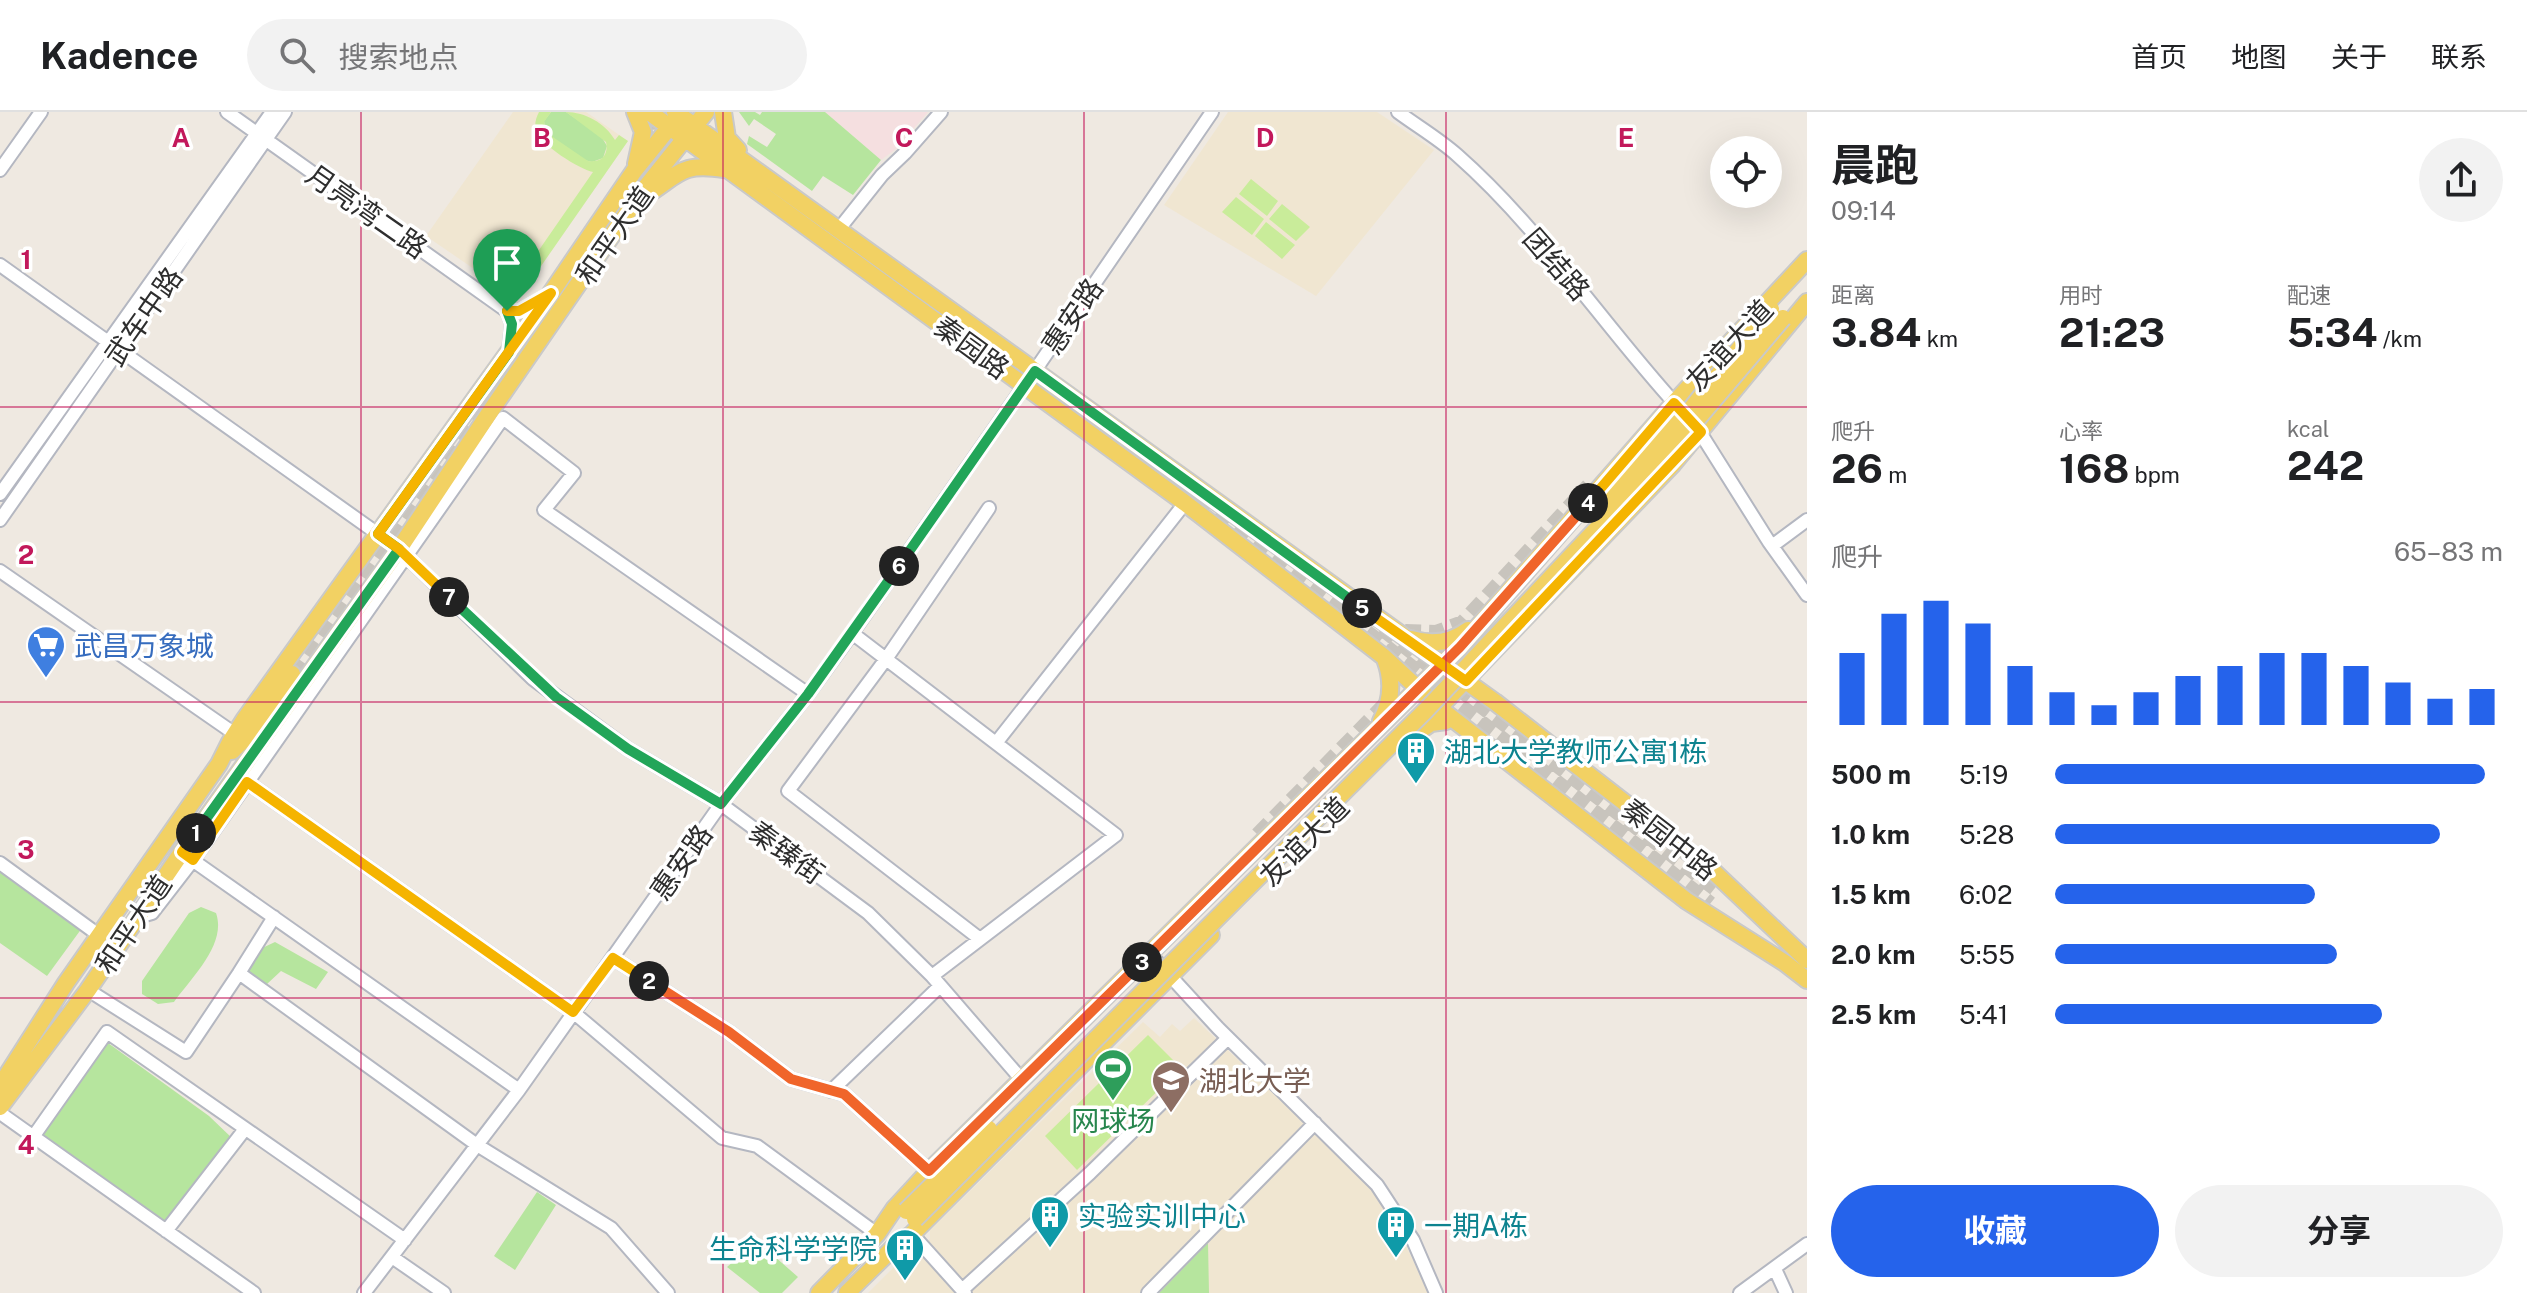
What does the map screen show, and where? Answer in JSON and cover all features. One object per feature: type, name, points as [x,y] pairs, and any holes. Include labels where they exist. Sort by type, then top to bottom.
[{"type":"main road","points":[[634,171],[643,138],[635,112]]},
{"type":"main road","name":"秦园路","points":[[649,112],[676,117],[726,170],[1446,667]]},
{"type":"main road","name":"和平大道","points":[[0,1107],[88,990],[138,917],[188,856],[403,553],[492,409],[641,193],[706,112]]},
{"type":"main road","points":[[723,112],[727,138],[758,165],[761,173]]},
{"type":"main road","name":"和平大道","points":[[0,1086],[66,983],[219,764],[235,734],[551,293],[634,171],[676,117]]},
{"type":"main road","name":"秦园路","points":[[689,133],[761,173],[839,229],[1384,657],[1439,708]]},
{"type":"main road","points":[[641,193],[653,192],[665,180],[684,169],[700,166],[726,170]]},
{"type":"main road","name":"友谊大道","points":[[819,1293],[877,1234],[894,1209],[929,1171],[1417,689],[1446,667],[1674,403],[1807,260]]},
{"type":"main road","points":[[847,1293],[894,1247],[911,1221],[1426,710],[1670,451],[1777,314],[1790,278]]},
{"type":"main road","points":[[1777,314],[1807,301]]},
{"type":"main road","name":"友谊大道","points":[[911,1221],[1171,976],[1503,644],[1701,432],[1807,301]]},
{"type":"main road","points":[[1589,486],[1630,444],[1658,423]]},
{"type":"main road","points":[[1401,636],[1427,643],[1449,641],[1464,634],[1516,585]]},
{"type":"main road","points":[[1495,702],[1487,680],[1489,665],[1503,644]]},
{"type":"main road","points":[[1371,735],[1383,719],[1390,699],[1390,678],[1384,657]]},
{"type":"main road","name":"秦园中路","points":[[1446,667],[1714,872],[1796,958],[1807,980]]},
{"type":"main road","points":[[219,764],[251,732],[292,674]]},
{"type":"main road","name":"秦园中路","points":[[1439,708],[1687,901],[1796,958]]},
{"type":"main road","points":[[1405,741],[1431,723],[1449,721],[1464,726]]},
{"type":"main road","points":[[1193,911],[1218,876]]},
{"type":"main road","points":[[1712,896],[1796,958]]},
{"type":"main road","points":[[877,1234],[911,1221]]},
{"type":"street","points":[[0,170],[41,112]]},
{"type":"street","name":"月亮湾二路","points":[[227,112],[507,311]]},
{"type":"street","name":"武车中路","points":[[0,520],[120,350],[261,136],[272,112]]},
{"type":"street","name":"武车中路","points":[[0,494],[107,341],[261,136],[285,112]]},
{"type":"street","points":[[839,229],[882,175],[941,112]]},
{"type":"street","name":"惠安路","points":[[364,1293],[519,1090],[721,804],[852,633],[1212,112]]},
{"type":"street","name":"团结路","points":[[1398,112],[1455,152],[1563,269],[1701,432],[1772,546],[1807,595]]},
{"type":"street","name":"秦臻街","points":[[0,265],[403,553],[533,679],[556,697],[628,749],[721,804],[852,901],[936,981],[1022,1080]]},
{"type":"street","points":[[509,352],[512,324],[507,311],[519,311],[551,293]]},
{"type":"street","points":[[519,1090],[188,856],[247,782],[403,553],[503,418],[574,473],[544,510],[808,694]]},
{"type":"street","points":[[996,743],[1185,503]]},
{"type":"street","points":[[980,939],[788,791],[886,659],[989,508]]},
{"type":"street","points":[[1772,546],[1807,520]]},
{"type":"street","points":[[0,571],[235,734]]},
{"type":"street","points":[[831,1091],[980,939],[1116,835],[852,633]]},
{"type":"street","points":[[247,782],[573,1012],[722,1138],[757,1146],[877,1234]]},
{"type":"street","points":[[0,863],[100,936]]},
{"type":"street","points":[[88,990],[186,1052],[274,917]]},
{"type":"street","points":[[1150,954],[1228,1038],[1377,1185],[1413,1240],[1436,1293]]},
{"type":"street","points":[[613,958],[729,1032],[791,1079],[844,1094],[929,1171]]},
{"type":"street","points":[[239,973],[477,1145],[611,1228],[668,1293]]},
{"type":"street","points":[[33,1137],[107,1032],[405,1240]]},
{"type":"street","points":[[911,1221],[964,1292],[1228,1038]]},
{"type":"street","points":[[0,1113],[254,1293]]},
{"type":"street","points":[[1148,1293],[1315,1123]]},
{"type":"street","points":[[166,1231],[245,1129]]},
{"type":"street","points":[[1740,1293],[1807,1244]]},
{"type":"street","points":[[392,1257],[444,1293]]},
{"type":"street","points":[[1775,1269],[1786,1293]]},
{"type":"shaded area","points":[[513,112],[586,112],[628,141],[530,282],[522,288],[508,278],[496,284],[426,236]]},
{"type":"shaded area","points":[[825,112],[928,112],[896,149],[881,160]]},
{"type":"shaded area","points":[[1228,112],[1377,112],[1434,150],[1316,296],[1164,205]]},
{"type":"shaded area","name":"湖北大学","points":[[1194,1018],[1375,1190],[1404,1241],[1428,1293],[868,1293],[903,1258],[914,1255],[930,1239],[930,1230],[1143,1022],[1160,1037],[1172,1024],[1180,1031]]},
{"type":"green space","points":[[539,112],[551,112],[544,122],[547,133],[588,161],[603,157],[606,142],[566,112],[587,116],[606,128],[615,140],[619,135],[628,141],[539,269],[530,263],[593,172],[561,156],[539,137],[535,126]]},
{"type":"green space","points":[[551,112],[566,112],[601,136],[607,146],[603,158],[592,162],[584,160],[550,136],[544,121]]},
{"type":"green space","points":[[739,112],[760,115],[762,112],[825,112],[881,160],[853,195],[823,176],[812,191],[747,144],[749,136],[767,147],[776,134],[754,119],[749,126]]},
{"type":"green space","points":[[1251,179],[1278,201],[1267,216],[1239,194]]},
{"type":"green space","points":[[1236,197],[1264,219],[1252,235],[1222,212]]},
{"type":"green space","points":[[1282,204],[1310,227],[1296,241],[1269,219]]},
{"type":"green space","points":[[1266,222],[1295,245],[1282,259],[1255,236]]},
{"type":"green space","points":[[0,870],[82,928],[47,976],[0,943]]},
{"type":"green space","points":[[201,907],[216,913],[217,936],[212,948],[174,1002],[158,1004],[142,994],[142,981],[189,913]]},
{"type":"green space","points":[[275,942],[328,972],[316,989],[281,971],[267,984],[248,972],[260,949]]},
{"type":"green space","name":"网球场","points":[[1148,1035],[1181,1068],[1077,1170],[1045,1136]]},
{"type":"green space","points":[[108,1043],[209,1116],[233,1139],[167,1224],[42,1135]]},
{"type":"green space","points":[[537,1192],[556,1205],[515,1270],[494,1256]]},
{"type":"green space","points":[[757,1241],[798,1277],[782,1293],[760,1293],[727,1267]]},
{"type":"green space","points":[[1208,1243],[1209,1293],[1159,1293]]},
{"type":"tunnel","points":[[630,197],[642,177],[649,156],[652,135],[650,112]]},
{"type":"tunnel","points":[[292,674],[609,225]]},
{"type":"tunnel","points":[[970,334],[1164,478]]},
{"type":"tunnel","points":[[1405,632],[1436,633],[1463,623],[1589,486]]},
{"type":"tunnel","points":[[1195,501],[1383,645],[1710,904]]},
{"type":"tunnel","points":[[1382,628],[1715,888]]},
{"type":"tunnel","points":[[1258,835],[1387,703]]},
{"type":"place","name":"武昌万象城","points":[[46,679]]},
{"type":"place","name":"湖北大学教师公寓1栋","points":[[1416,785]]},
{"type":"place","name":"网球场","points":[[1113,1102]]},
{"type":"place","name":"湖北大学","points":[[1171,1114]]},
{"type":"place","name":"实验实训中心","points":[[1050,1249]]},
{"type":"place","name":"一期A栋","points":[[1396,1259]]},
{"type":"place","name":"生命科学学院","points":[[905,1282]]},
{"type":"route","points":[[507,311],[512,324],[512,335],[509,352],[378,534],[399,549],[182,852],[193,860],[247,782],[573,1012],[613,958],[729,1032],[791,1079],[844,1094],[929,1171],[1150,954],[1442,664],[1460,647],[1674,403],[1701,432],[1466,681],[1442,664],[1401,636],[1035,371],[808,694],[721,804],[628,749],[533,679],[399,549],[378,534],[551,293],[519,311],[507,311]]}]
